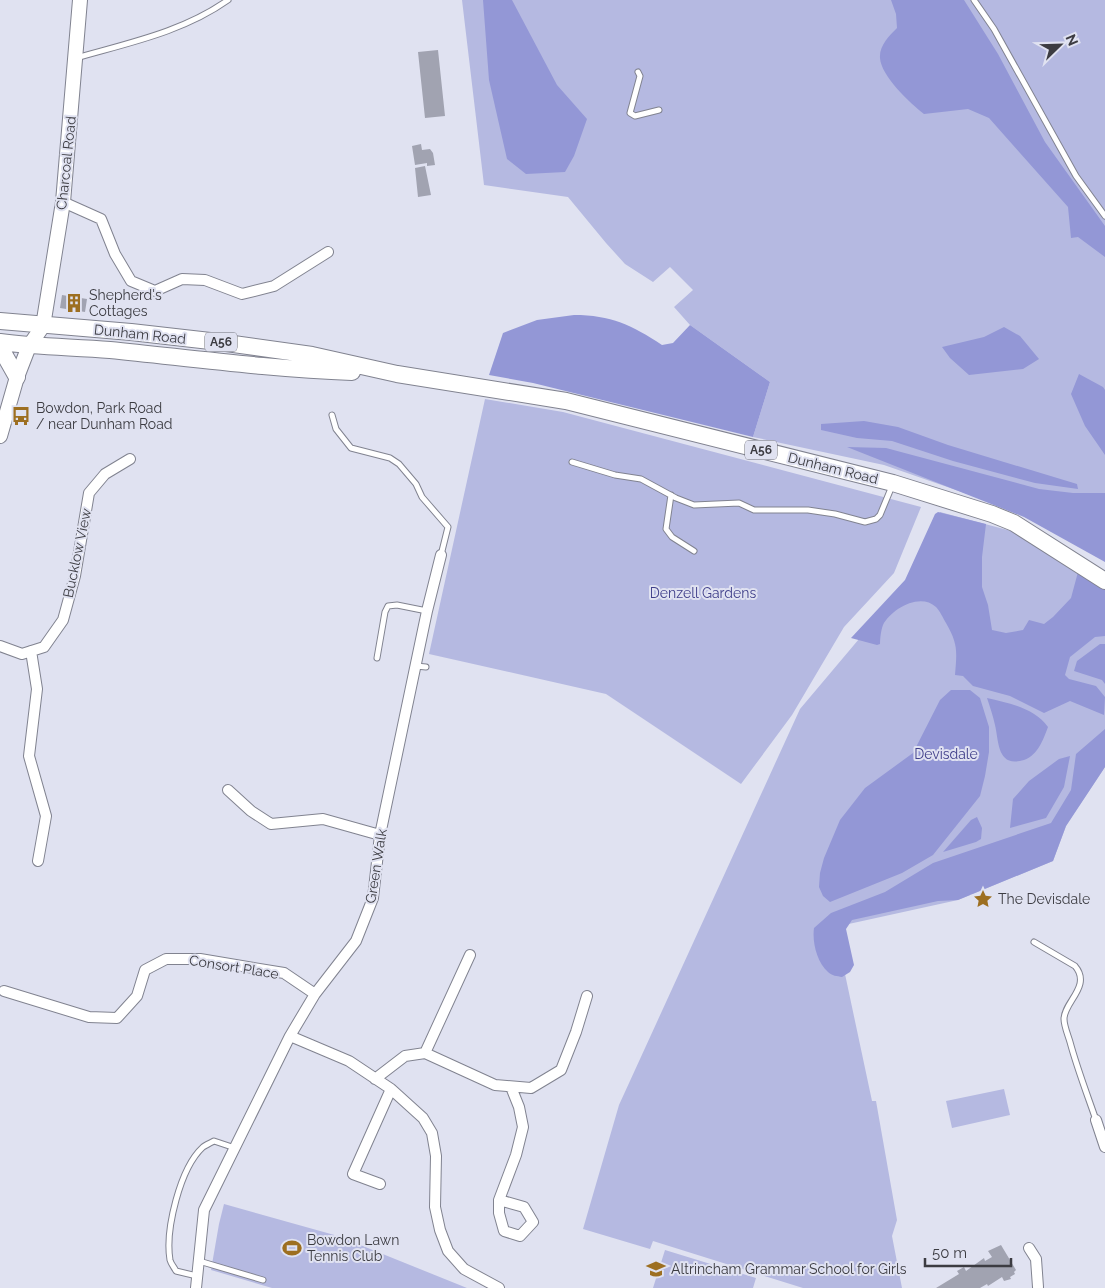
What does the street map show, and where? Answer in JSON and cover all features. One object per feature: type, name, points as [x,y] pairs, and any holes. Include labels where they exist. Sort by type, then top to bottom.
[{"type":"highway","name":"Dunham Road","points":[[0,321],[131,332],[312,355],[397,374],[566,401],[893,483],[965,505],[1014,523],[1105,581]]},
{"type":"highway","points":[[43,326],[51,334],[71,340],[86,341],[93,349]]},
{"type":"highway","points":[[0,331],[22,335],[26,338],[29,346]]},
{"type":"highway","name":"Dunham Road","points":[[0,342],[29,346],[93,349],[306,370],[397,374]]},
{"type":"highway","points":[[0,347],[17,377]]},
{"type":"main road","name":"Charcoal Road","points":[[43,326],[63,202],[80,0]]},
{"type":"main road","points":[[0,436],[17,377],[29,346],[43,326]]},
{"type":"street","points":[[63,202],[100,219],[115,254],[130,281],[155,290],[182,279],[205,280],[242,294],[274,286],[328,252]]},
{"type":"street","name":"Bucklow View","points":[[31,651],[44,647],[63,620],[75,576],[89,493],[105,474],[130,459]]},
{"type":"street","name":"Green Walk","points":[[196,1288],[204,1210],[290,1036],[315,994],[356,941],[373,898],[380,835],[421,667],[427,611],[441,556]]},
{"type":"street","points":[[0,646],[22,654],[31,651],[37,689],[29,756],[46,816],[38,861]]},
{"type":"street","points":[[228,790],[251,811],[271,824],[323,819],[380,835]]},
{"type":"street","points":[[425,1053],[470,955]]},
{"type":"street","name":"Consort Place","points":[[4,991],[88,1017],[117,1018],[137,996],[145,970],[166,959],[200,959],[284,973],[315,994]]},
{"type":"street","points":[[375,1079],[405,1056],[425,1053],[495,1086],[531,1088],[561,1070],[576,1032],[587,996]]},
{"type":"street","points":[[290,1036],[349,1061],[390,1089],[423,1118],[432,1133],[436,1156],[435,1207],[440,1230],[448,1251],[464,1269],[499,1288]]},
{"type":"street","points":[[499,1200],[516,1154],[523,1127],[519,1108],[510,1086]]},
{"type":"street","points":[[380,1184],[353,1174],[390,1089]]},
{"type":"street","points":[[1096,1120],[1105,1147]]},
{"type":"street","points":[[1029,1248],[1036,1259],[1036,1288]]},
{"type":"lane","points":[[76,58],[188,23],[228,0]]},
{"type":"lane","points":[[974,0],[994,29],[1076,176],[1105,216]]},
{"type":"lane","points":[[638,72],[640,76],[630,113],[635,116],[659,110]]},
{"type":"lane","name":"Green Walk","points":[[332,415],[336,429],[351,448],[384,456],[399,464],[416,484],[422,497],[448,527],[441,556]]},
{"type":"lane","points":[[572,462],[615,475],[641,479],[694,505],[739,503],[754,510],[808,510],[835,514],[866,522],[876,519],[880,515],[893,483]]},
{"type":"lane","points":[[671,495],[666,529],[672,537],[694,551]]},
{"type":"lane","points":[[377,658],[385,612],[388,606],[397,605],[427,611]]},
{"type":"lane","points":[[1034,942],[1078,969],[1080,986],[1074,999],[1065,1011],[1064,1021],[1096,1120]]},
{"type":"lane","points":[[197,1276],[176,1271],[170,1262],[173,1213],[181,1183],[188,1168],[204,1146],[214,1142],[235,1148]]},
{"type":"lane","points":[[199,1261],[263,1280]]},
{"type":"green space","points":[[462,0],[1105,0],[1105,557],[1025,514],[884,465],[753,437],[770,382],[690,325],[674,307],[693,290],[670,267],[653,282],[625,264],[568,197],[484,185]]},
{"type":"green space","points":[[483,0],[512,0],[557,85],[587,119],[574,156],[565,172],[526,174],[507,159],[489,80]]},
{"type":"green space","points":[[891,0],[964,0],[998,54],[1045,142],[1105,226],[1105,257],[1078,237],[1071,238],[1068,207],[989,118],[968,109],[924,114],[897,89],[885,73],[880,58],[883,45],[897,28],[896,14]]},
{"type":"green space","points":[[587,315],[621,322],[662,345],[673,343],[690,325],[770,382],[753,437],[533,383],[489,375],[503,333],[537,320]]},
{"type":"green space","points":[[1004,327],[1020,336],[1039,359],[1023,369],[969,375],[950,358],[942,347],[984,337]]},
{"type":"green space","points":[[1079,374],[1103,387],[1105,390],[1105,455],[1085,426],[1071,394]]},
{"type":"green space","name":"Denzell Gardens","points":[[485,399],[563,412],[921,507],[894,573],[844,627],[792,715],[741,784],[606,694],[429,654]]},
{"type":"green space","points":[[864,421],[898,427],[948,445],[1077,484],[1078,489],[1035,483],[953,461],[892,441],[857,438],[821,430],[821,424]]},
{"type":"green space","points":[[847,447],[886,448],[1039,489],[1073,493],[1105,493],[1105,562],[1024,517]]},
{"type":"green space","points":[[938,512],[986,524],[982,557],[982,587],[988,605],[992,630],[1006,633],[1023,630],[1029,620],[1044,624],[1071,598],[1078,572],[1105,589],[1105,636],[1095,637],[1070,657],[1065,675],[1069,679],[1096,686],[1105,697],[1104,715],[1070,701],[1044,713],[1010,696],[973,686],[963,676],[955,675],[955,642],[939,610],[929,603],[922,601],[906,604],[892,613],[883,625],[880,644],[877,645],[851,638],[905,580],[935,514]]},
{"type":"green space","name":"Devisdale","points":[[940,512],[1015,532],[1105,589],[1105,767],[1066,826],[1053,861],[958,900],[835,927],[872,1101],[876,1101],[897,1220],[892,1236],[902,1288],[803,1288],[653,1241],[650,1249],[583,1229],[619,1105],[800,709],[859,639],[910,583]]},
{"type":"green space","points":[[1100,644],[1105,644],[1105,684],[1102,680],[1074,671],[1077,661]]},
{"type":"green space","points":[[951,690],[970,690],[980,698],[989,727],[989,752],[980,796],[933,855],[902,873],[830,902],[823,896],[819,887],[820,873],[824,858],[840,820],[865,788],[913,753],[940,700]]},
{"type":"green space","points":[[987,698],[1012,704],[1028,711],[1036,715],[1048,727],[1033,755],[1024,760],[1015,761],[1004,757],[999,746]]},
{"type":"green space","points":[[1105,729],[1105,767],[1066,826],[1053,861],[958,900],[938,901],[852,920],[846,929],[854,965],[850,972],[842,977],[835,976],[824,968],[816,952],[814,928],[831,913],[885,892],[933,863],[1051,823],[1071,790],[1076,754]]},
{"type":"green space","points":[[1070,756],[1064,787],[1046,818],[1010,828],[1013,799],[1029,781],[1059,759]]},
{"type":"green space","points":[[977,817],[982,828],[981,839],[943,852],[971,820]]},
{"type":"green space","points":[[1004,1089],[1010,1115],[952,1128],[946,1101]]},
{"type":"green space","name":"Bowdon Lawn Tennis Club","points":[[224,1204],[338,1236],[467,1288],[272,1288],[211,1270]]},
{"type":"green space","points":[[665,1250],[756,1278],[753,1288],[653,1288]]},
{"type":"building","points":[[438,50],[445,116],[425,118],[418,52]]},
{"type":"building","points":[[421,144],[422,150],[430,149],[433,153],[435,165],[427,166],[427,163],[415,165],[412,146]]},
{"type":"building","points":[[425,166],[431,195],[418,197],[415,168]]},
{"type":"building","name":"Shepherd's Cottages","points":[[62,295],[87,299],[85,312],[60,308]]},
{"type":"building","points":[[1001,1245],[1016,1270],[1015,1274],[1010,1277],[1011,1279],[1004,1281],[1002,1277],[988,1286],[987,1284],[980,1288],[936,1288],[959,1274],[957,1271],[964,1267],[966,1271],[984,1258],[985,1261],[992,1257],[988,1251]]},
{"type":"place","name":"Shepherd's Cottages","points":[[74,303]]},
{"type":"place","name":"Bowdon, Park Road / near Dunham Road","points":[[21,416]]},
{"type":"place","name":"The Devisdale","points":[[983,899]]},
{"type":"place","name":"Bowdon Lawn Tennis Club","points":[[292,1248]]},
{"type":"place","name":"Altrincham Grammar School for Girls","points":[[656,1269]]}]
